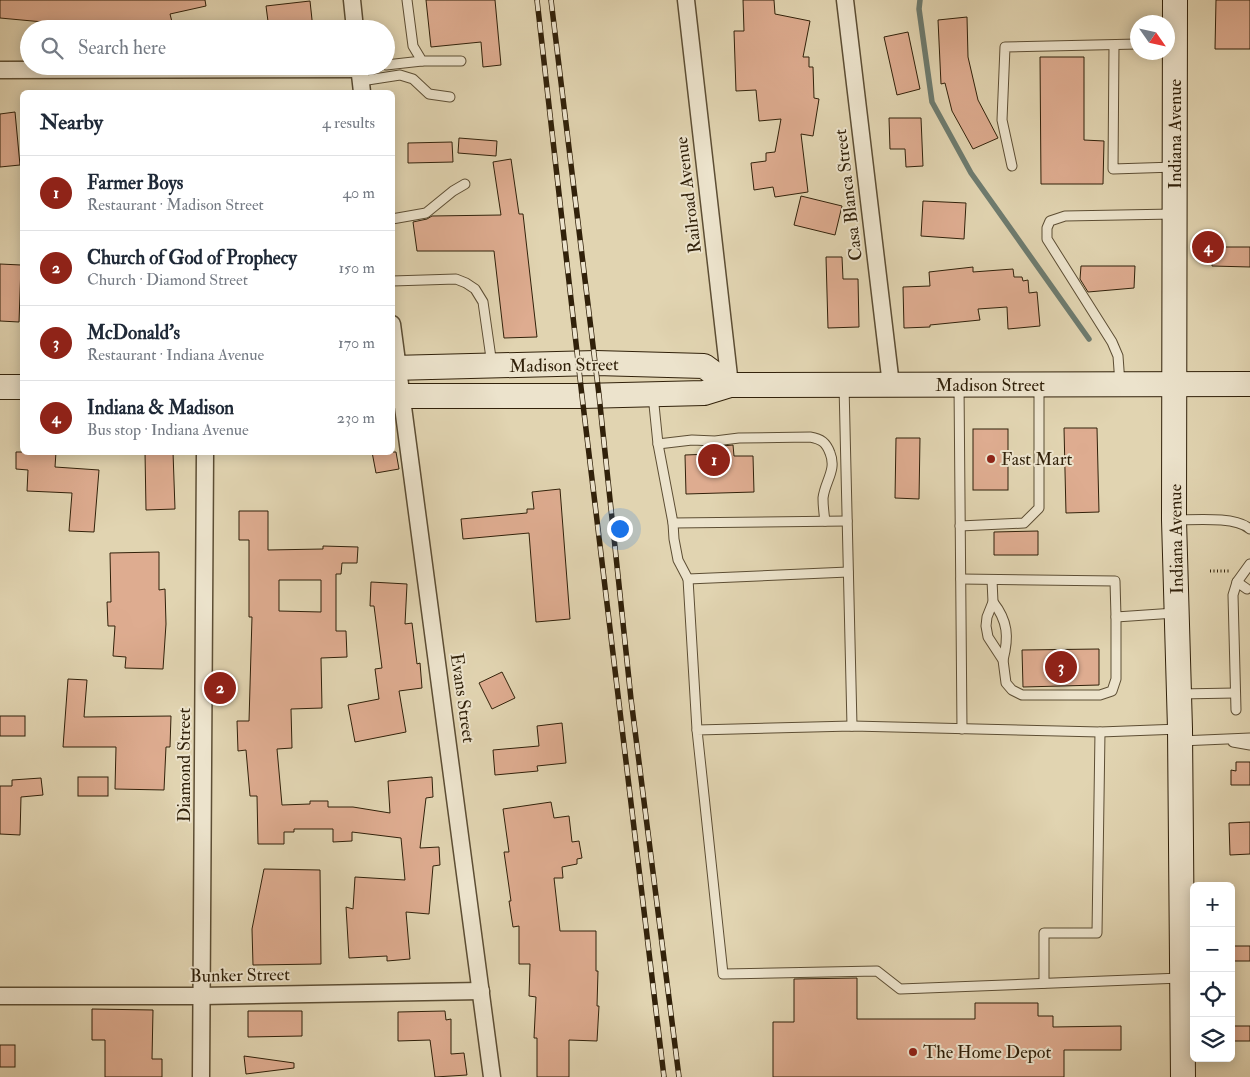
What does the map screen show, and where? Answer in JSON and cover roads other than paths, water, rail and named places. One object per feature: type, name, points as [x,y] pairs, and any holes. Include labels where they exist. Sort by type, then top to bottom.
[{"type":"main road","name":"Indiana Avenue","points":[[1174,15],[1175,0]]},
{"type":"main road","name":"Indiana Avenue","points":[[1172,60],[1175,167],[1174,520],[1180,735],[1183,1077]]},
{"type":"main road","name":"Madison Street","points":[[395,368],[596,363],[704,366],[730,385]]},
{"type":"main road","name":"Madison Street","points":[[398,396],[582,396],[704,393],[730,385],[1250,384]]},
{"type":"main road","points":[[0,387],[20,387]]},
{"type":"street","points":[[352,0],[354,20]]},
{"type":"street","name":"Railroad Avenue","points":[[686,0],[730,385]]},
{"type":"street","name":"Casa Blanca Street","points":[[845,0],[891,385]]},
{"type":"street","points":[[0,70],[20,70]]},
{"type":"street","points":[[258,75],[361,77]]},
{"type":"street","name":"Evans Street","points":[[395,368],[492,1077]]},
{"type":"street","name":"Diamond Street","points":[[201,1077],[205,455]]},
{"type":"street","name":"Bunker Street","points":[[0,996],[202,996],[481,991]]},
{"type":"lane","points":[[407,0],[413,46],[422,61]]},
{"type":"lane","points":[[1012,166],[1002,120],[1005,47],[1130,45]]},
{"type":"lane","points":[[1114,46],[1113,169],[1175,167]]},
{"type":"lane","points":[[395,65],[422,61],[461,62]]},
{"type":"lane","points":[[361,77],[400,75],[413,79],[429,94],[450,97]]},
{"type":"lane","points":[[395,218],[426,213],[453,191],[465,184]]},
{"type":"lane","points":[[1120,385],[1118,356],[1112,342],[1047,239],[1047,228],[1050,220],[1065,216],[1174,214]]},
{"type":"lane","points":[[395,281],[456,279],[475,289],[483,302],[492,366]]},
{"type":"lane","points":[[844,385],[852,726]]},
{"type":"lane","points":[[959,385],[962,729]]},
{"type":"lane","points":[[960,526],[1024,523],[1039,508],[1039,385]]},
{"type":"lane","points":[[653,394],[658,444],[673,523],[674,539],[678,560],[688,579],[697,730],[723,974],[877,971],[900,989],[1183,978]]},
{"type":"lane","points":[[658,444],[692,440],[715,441],[810,437],[820,439],[828,446],[833,461],[832,473],[823,498],[825,521]]},
{"type":"lane","points":[[1174,520],[1232,522],[1244,524],[1250,529]]},
{"type":"lane","points":[[673,523],[847,521]]},
{"type":"lane","points":[[1236,710],[1233,595],[1237,582],[1250,564]]},
{"type":"lane","points":[[688,579],[848,572]]},
{"type":"lane","points":[[961,579],[1115,581],[1116,679],[1112,690],[1100,696],[1022,694],[1012,690],[1006,683],[1003,660],[1006,621],[993,602]]},
{"type":"lane","points":[[992,580],[993,602],[987,617],[986,626],[988,637],[1003,660]]},
{"type":"lane","points":[[1237,582],[1247,589]]},
{"type":"lane","points":[[1116,617],[1178,613]]},
{"type":"lane","points":[[1179,694],[1235,693]]},
{"type":"lane","points":[[697,730],[852,726],[1100,732],[1180,735],[1250,745]]},
{"type":"lane","points":[[1044,983],[1044,933],[1097,933],[1100,732]]},
{"type":"lane","points":[[1220,740],[1250,738]]},
{"type":"waterway","points":[[920,0],[919,9],[932,102],[971,173],[1089,339]]},
{"type":"railway","points":[[537,0],[582,396],[664,1077]]},
{"type":"railway","points":[[551,0],[599,395],[631,699],[679,1077]]},
{"type":"place","name":"Indiana & Madison","points":[[1208,247]]},
{"type":"place","name":"Fast Mart","points":[[991,459]]},
{"type":"place","name":"Farmer Boys","points":[[714,460]]},
{"type":"place","name":"McDonald's","points":[[1061,667]]},
{"type":"place","name":"Church of God of Prophecy","points":[[220,688]]},
{"type":"place","name":"The Home Depot","points":[[913,1052]]}]
